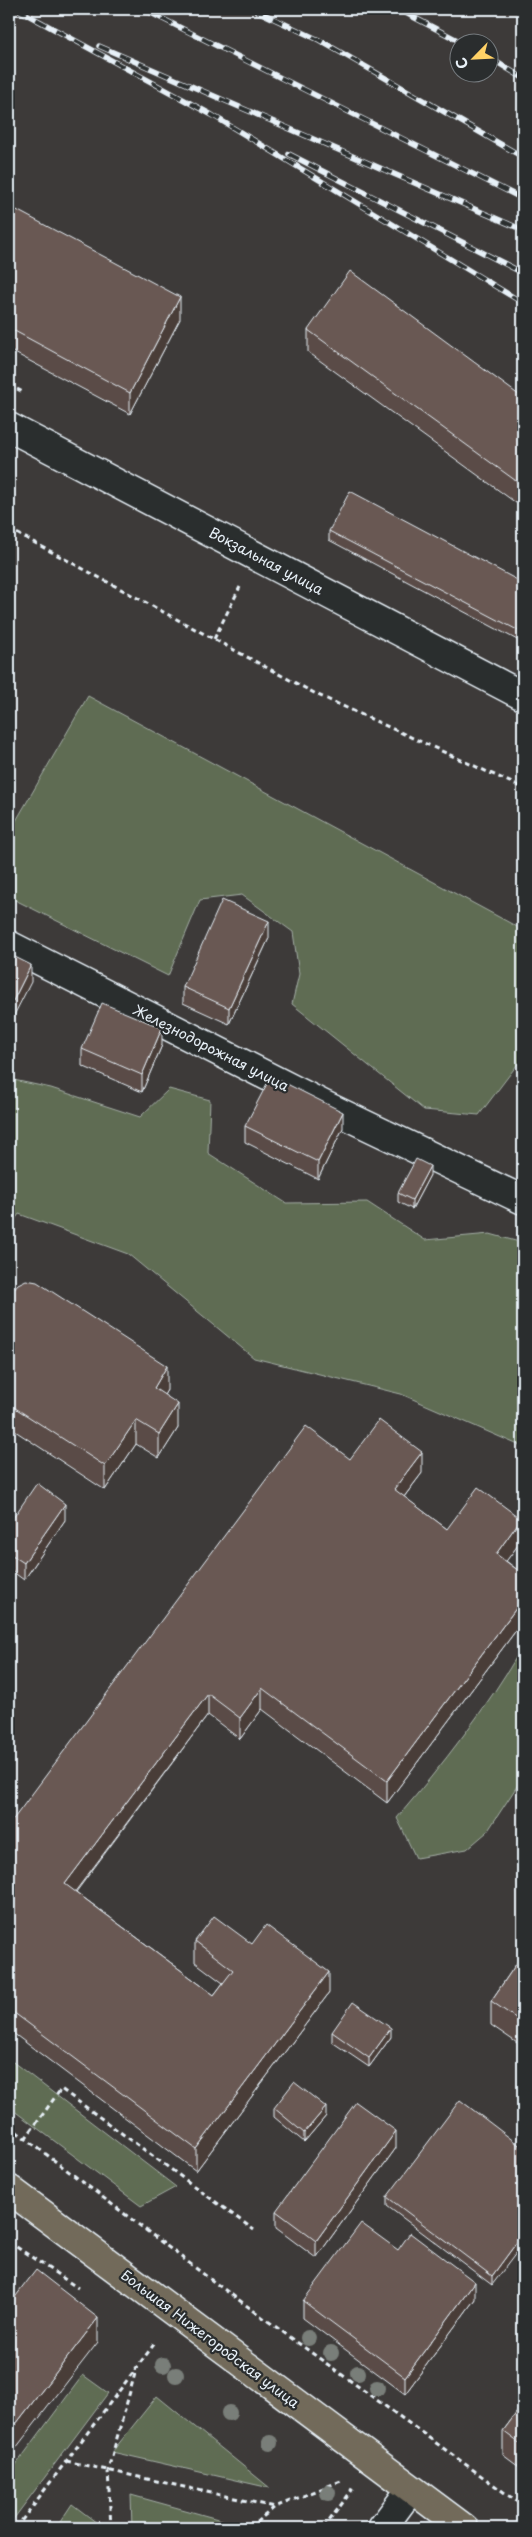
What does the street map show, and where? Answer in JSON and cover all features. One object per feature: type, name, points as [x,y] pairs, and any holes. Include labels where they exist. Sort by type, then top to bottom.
[{"type":"main road","name":"Большая Нижегородская улица","points":[[9,2188],[464,2528]]},
{"type":"street","name":"Вокзальная улица","points":[[9,427],[523,696]]},
{"type":"street","name":"Железнодорожная улица","points":[[9,945],[324,1105],[523,1200]]},
{"type":"street","points":[[382,2528],[410,2489]]},
{"type":"path","points":[[9,528],[316,694],[523,788]]},
{"type":"path","points":[[214,639],[256,555]]},
{"type":"path","points":[[25,2139],[61,2089],[254,2230]]},
{"type":"path","points":[[9,2126],[214,2282],[523,2506]]},
{"type":"path","points":[[16,2528],[157,2340]]},
{"type":"path","points":[[111,2528],[108,2470],[137,2367]]},
{"type":"path","points":[[66,2461],[275,2507]]},
{"type":"path","points":[[249,2528],[275,2507],[342,2481]]},
{"type":"path","points":[[324,2528],[352,2490]]},
{"type":"green space","points":[[88,696],[523,930],[523,1057],[479,1115],[424,1110],[292,1004],[299,974],[293,932],[242,895],[200,900],[168,976],[9,897],[9,833]]},
{"type":"green space","points":[[9,1079],[51,1088],[140,1117],[169,1089],[210,1100],[208,1153],[286,1203],[367,1202],[425,1240],[490,1234],[523,1243],[523,1447],[401,1394],[254,1358],[128,1254],[19,1214],[9,1228]]},
{"type":"green space","points":[[523,1646],[523,1777],[487,1832],[467,1849],[416,1858],[397,1818],[464,1735],[495,1691]]},
{"type":"green space","points":[[9,2059],[176,2187],[141,2206],[9,2107]]},
{"type":"green space","points":[[83,2375],[108,2393],[9,2525],[9,2474]]},
{"type":"green space","points":[[157,2396],[270,2488],[112,2452]]},
{"type":"green space","points":[[131,2495],[236,2524],[231,2528],[132,2528]]},
{"type":"green space","points":[[72,2504],[97,2523],[97,2528],[56,2528]]},
{"type":"building","points":[[9,206],[180,297],[130,393],[9,328]]},
{"type":"building","points":[[350,271],[523,398],[523,486],[308,330]]},
{"type":"building","points":[[350,491],[523,583],[523,633],[329,531]]},
{"type":"building","points":[[222,900],[269,921],[229,1008],[183,987]]},
{"type":"building","points":[[9,954],[31,965],[9,1009]]},
{"type":"building","points":[[102,1003],[162,1028],[142,1075],[82,1049]]},
{"type":"building","points":[[271,1076],[343,1112],[318,1162],[245,1126]]},
{"type":"building","points":[[416,1159],[430,1166],[412,1200],[398,1193]]},
{"type":"building","points":[[26,1280],[37,1282],[167,1366],[154,1388],[178,1404],[159,1434],[136,1420],[105,1466],[9,1404],[9,1302],[11,1302],[12,1291],[18,1284]]},
{"type":"building","points":[[379,1420],[422,1452],[394,1489],[447,1529],[478,1487],[521,1519],[496,1554],[523,1574],[523,1599],[387,1781],[262,1688],[240,1718],[208,1694],[65,1884],[214,1995],[233,1970],[195,1941],[214,1916],[252,1944],[266,1925],[329,1972],[196,2149],[9,2009],[9,1825],[306,1426],[350,1459]]},
{"type":"building","points":[[37,1483],[65,1504],[24,1563],[9,1553],[9,1524]]},
{"type":"building","points":[[523,1954],[523,2023],[491,2001]]},
{"type":"building","points":[[353,2002],[391,2028],[369,2058],[332,2032]]},
{"type":"building","points":[[294,2082],[326,2107],[304,2133],[274,2108]]},
{"type":"building","points":[[460,2100],[523,2148],[523,2234],[492,2276],[387,2197]]},
{"type":"building","points":[[356,2102],[396,2131],[316,2241],[276,2211]]},
{"type":"building","points":[[361,2223],[398,2250],[410,2233],[475,2282],[405,2377],[303,2301]]},
{"type":"building","points":[[36,2270],[98,2318],[9,2433],[9,2305]]},
{"type":"building","points":[[523,2404],[523,2446],[503,2431]]},
{"type":"railway","points":[[17,9],[212,115],[523,303]]},
{"type":"railway","points":[[143,9],[523,199]]},
{"type":"railway","points":[[253,9],[319,40],[523,157]]},
{"type":"railway","points":[[398,9],[450,36]]},
{"type":"railway","points":[[99,46],[523,230]]},
{"type":"railway","points":[[500,64],[523,78]]},
{"type":"railway","points":[[289,154],[523,273]]}]
